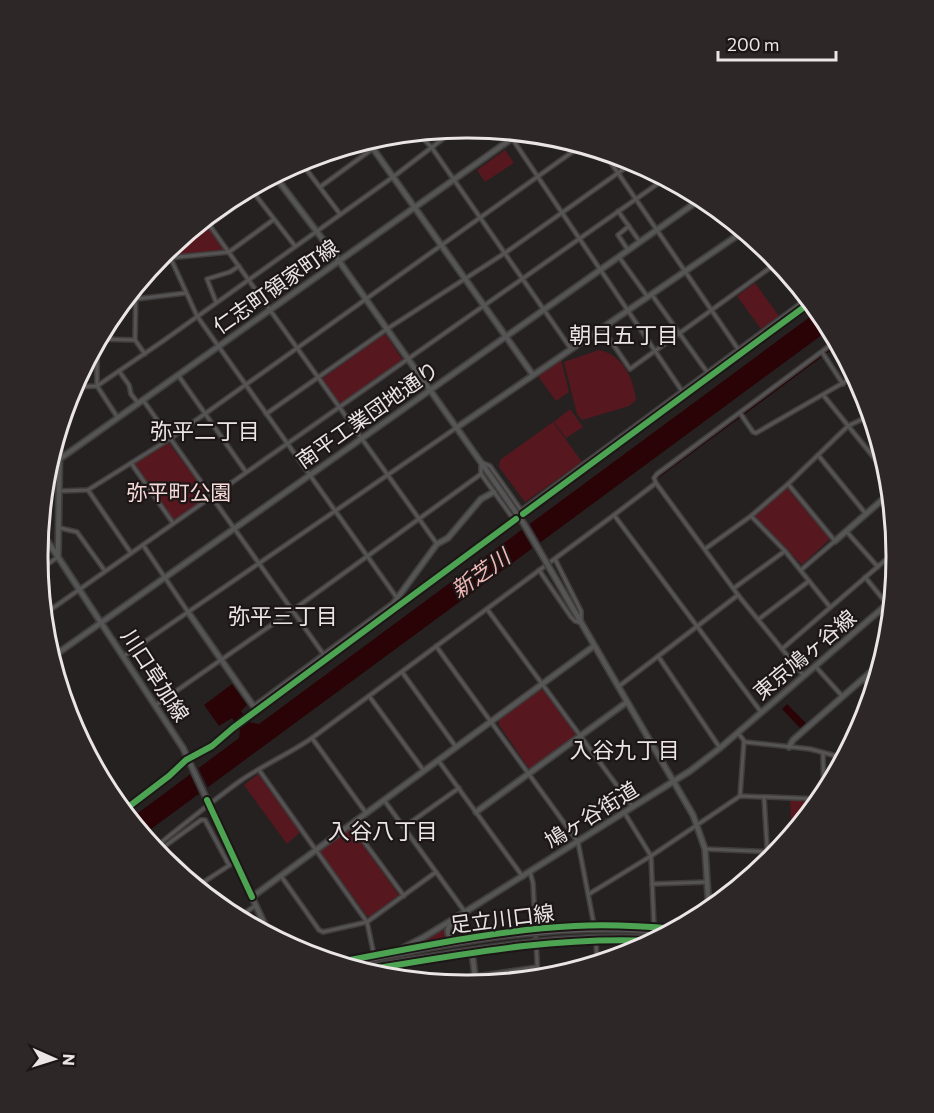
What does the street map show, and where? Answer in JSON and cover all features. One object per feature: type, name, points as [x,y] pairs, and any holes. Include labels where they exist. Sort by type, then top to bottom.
[{"type":"highway","points":[[358,961],[521,933],[588,929],[653,931]]},
{"type":"highway","points":[[378,959],[471,943],[545,934],[649,934]]},
{"type":"highway","points":[[378,959],[555,937],[637,939]]},
{"type":"highway","points":[[378,965],[523,943],[589,937]]},
{"type":"street","points":[[84,387],[97,386],[145,354],[445,138]]},
{"type":"street","points":[[424,140],[571,349]]},
{"type":"street","name":"仁志町領家町線","points":[[60,459],[510,140]]},
{"type":"street","points":[[513,140],[682,391]]},
{"type":"street","points":[[320,187],[373,149],[533,375]]},
{"type":"street","points":[[60,490],[88,490],[171,438],[573,152]]},
{"type":"street","points":[[611,163],[738,349]]},
{"type":"street","points":[[266,414],[387,329],[505,253],[625,168]]},
{"type":"street","points":[[306,169],[340,214]]},
{"type":"street","points":[[279,183],[339,261],[532,537],[674,781],[697,825],[705,849],[709,899]]},
{"type":"street","points":[[52,609],[657,184]]},
{"type":"street","points":[[256,195],[294,246]]},
{"type":"street","name":"南平工業団地通り","points":[[59,652],[693,204]]},
{"type":"street","points":[[618,211],[640,242]]},
{"type":"street","points":[[172,259],[229,252],[273,220]]},
{"type":"street","points":[[210,226],[437,544]]},
{"type":"street","points":[[628,250],[618,235],[629,226]]},
{"type":"street","points":[[124,656],[737,236]]},
{"type":"street","points":[[619,257],[680,333],[707,372]]},
{"type":"street","points":[[171,260],[197,316],[397,598]]},
{"type":"street","points":[[216,302],[207,279],[230,272],[239,266]]},
{"type":"street","points":[[601,328],[630,369],[770,268]]},
{"type":"street","points":[[137,299],[186,293]]},
{"type":"street","points":[[136,300],[135,340],[145,354]]},
{"type":"street","points":[[481,463],[481,474],[511,517],[801,303]]},
{"type":"street","points":[[109,340],[135,340]]},
{"type":"street","points":[[804,676],[738,595],[654,478],[829,346]]},
{"type":"street","points":[[822,352],[843,384]]},
{"type":"street","points":[[98,359],[97,386],[118,418]]},
{"type":"street","points":[[119,371],[129,385],[130,394],[138,404]]},
{"type":"street","points":[[178,375],[246,472]]},
{"type":"street","points":[[740,413],[756,433],[847,381]]},
{"type":"street","points":[[824,396],[874,458]]},
{"type":"street","points":[[143,400],[324,655]]},
{"type":"street","points":[[705,549],[751,516],[848,426],[863,419]]},
{"type":"street","points":[[818,455],[866,514]]},
{"type":"street","points":[[48,564],[58,557],[59,461]]},
{"type":"street","points":[[481,463],[490,466],[521,510]]},
{"type":"street","points":[[131,464],[173,524]]},
{"type":"street","points":[[156,705],[293,610],[481,474]]},
{"type":"street","points":[[161,843],[208,802],[312,738],[656,483]]},
{"type":"street","points":[[788,484],[835,541]]},
{"type":"street","points":[[88,490],[131,553]]},
{"type":"street","points":[[142,545],[254,707],[393,604],[437,544],[448,538],[481,499],[494,492]]},
{"type":"street","points":[[801,570],[882,500]]},
{"type":"street","points":[[614,515],[760,712]]},
{"type":"street","points":[[751,516],[785,551],[830,607]]},
{"type":"street","points":[[60,528],[77,532],[105,571]]},
{"type":"street","points":[[846,531],[878,567]]},
{"type":"street","points":[[49,542],[60,538]]},
{"type":"street","name":"川口草加線","points":[[49,542],[156,705],[190,762],[264,922]]},
{"type":"street","points":[[734,588],[785,551]]},
{"type":"street","points":[[555,559],[582,611],[582,623]]},
{"type":"street","points":[[782,649],[886,560]]},
{"type":"street","points":[[539,570],[574,621],[582,623]]},
{"type":"street","points":[[865,577],[884,596]]},
{"type":"street","points":[[758,620],[809,581]]},
{"type":"street","points":[[618,687],[738,595]]},
{"type":"street","points":[[487,609],[632,807]]},
{"type":"street","name":"東京鳩ヶ谷線","points":[[738,733],[882,609]]},
{"type":"street","points":[[252,897],[594,645]]},
{"type":"street","points":[[436,646],[578,842],[594,925]]},
{"type":"street","points":[[658,656],[720,748]]},
{"type":"street","points":[[816,666],[843,697]]},
{"type":"street","points":[[402,672],[456,747]]},
{"type":"street","points":[[789,747],[793,740],[869,673]]},
{"type":"street","points":[[863,679],[866,683]]},
{"type":"street","points":[[369,696],[424,771]]},
{"type":"street","points":[[477,812],[627,702]]},
{"type":"street","points":[[738,733],[744,741],[740,796]]},
{"type":"street","name":"鳩ヶ谷街道","points":[[397,951],[457,917],[674,781],[738,733]]},
{"type":"street","points":[[312,738],[366,813]]},
{"type":"street","points":[[744,741],[810,749],[835,757]]},
{"type":"street","points":[[823,754],[824,776]]},
{"type":"street","points":[[438,760],[523,876]]},
{"type":"street","points":[[258,770],[368,922],[378,959]]},
{"type":"street","points":[[404,828],[459,788]]},
{"type":"street","points":[[589,894],[651,856],[740,796],[808,799]]},
{"type":"street","points":[[764,797],[768,848]]},
{"type":"street","points":[[384,800],[465,912]]},
{"type":"street","points":[[624,812],[651,856],[654,927]]},
{"type":"street","points":[[165,846],[201,820],[205,820],[229,865]]},
{"type":"street","points":[[351,824],[404,896]]},
{"type":"street","points":[[705,849],[764,852]]},
{"type":"street","points":[[203,882],[236,861]]},
{"type":"street","points":[[281,876],[321,931],[368,922],[436,872]]},
{"type":"street","points":[[482,975],[537,967],[533,882],[530,872]]},
{"type":"street","points":[[652,884],[708,882]]},
{"type":"street","points":[[246,912],[256,905]]},
{"type":"street","points":[[457,917],[447,929],[450,938],[457,940]]},
{"type":"street","name":"足立川口線","points":[[358,961],[378,959],[397,951],[457,940],[536,929],[594,925],[660,928]]},
{"type":"street","points":[[596,940],[597,955]]},
{"type":"street","name":"足立川口線","points":[[384,967],[536,944],[635,940]]},
{"type":"street","points":[[472,952],[475,975]]},
{"type":"green space","points":[[505,150],[514,163],[485,182],[477,170]]},
{"type":"green space","points":[[208,227],[224,248],[223,250],[176,258],[175,256]]},
{"type":"green space","points":[[755,283],[779,316],[761,329],[737,296]]},
{"type":"green space","points":[[386,335],[402,359],[401,362],[342,403],[338,403],[322,380],[323,378]]},
{"type":"green space","points":[[599,350],[620,362],[629,376],[636,400],[629,406],[582,420],[577,414],[564,362]]},
{"type":"green space","points":[[561,360],[569,392],[556,401],[538,376]]},
{"type":"green space","points":[[570,409],[583,427],[566,438],[554,422]]},
{"type":"green space","points":[[553,422],[582,462],[525,502],[499,467],[500,460]]},
{"type":"green space","name":"弥平町公園","points":[[168,442],[209,496],[174,521],[134,466],[135,462]]},
{"type":"green space","points":[[787,488],[830,539],[802,565],[756,518],[756,515]]},
{"type":"green space","points":[[543,690],[575,733],[574,737],[530,770],[499,725],[499,719]]},
{"type":"green space","points":[[258,774],[300,832],[287,844],[244,785]]},
{"type":"green space","points":[[790,801],[807,801],[799,812],[791,822]]},
{"type":"green space","points":[[349,829],[399,895],[370,917],[321,853],[321,849]]},
{"type":"green space","points":[[443,927],[447,939],[415,945],[415,944]]},
{"type":"water","name":"新芝川","points":[[810,317],[822,335],[150,830],[137,814],[239,738],[240,729],[232,718],[219,726],[204,705],[232,684],[247,705],[241,711],[249,722],[259,724]]},
{"type":"water","points":[[787,704],[806,723],[800,728],[782,709]]},
{"type":"pier","points":[[528,521],[542,545],[534,551],[520,527]]},
{"type":"pier","points":[[197,765],[209,790],[200,796],[189,772]]},
{"type":"waterway","points":[[657,478],[831,349]]},
{"type":"cycle path","points":[[523,514],[804,308]]},
{"type":"cycle path","points":[[130,805],[186,760],[212,746],[233,728],[516,519]]},
{"type":"cycle path","points":[[207,800],[252,897]]},
{"type":"cycle path","points":[[353,959],[514,931],[588,925],[660,928]]},
{"type":"cycle path","points":[[385,967],[543,944],[634,940]]},
{"type":"district","name":"朝日五丁目","points":[[624,334]]},
{"type":"district","name":"弥平二丁目","points":[[205,430]]},
{"type":"district","name":"弥平三丁目","points":[[283,615]]},
{"type":"district","name":"入谷九丁目","points":[[625,749]]},
{"type":"district","name":"入谷八丁目","points":[[383,830]]}]
